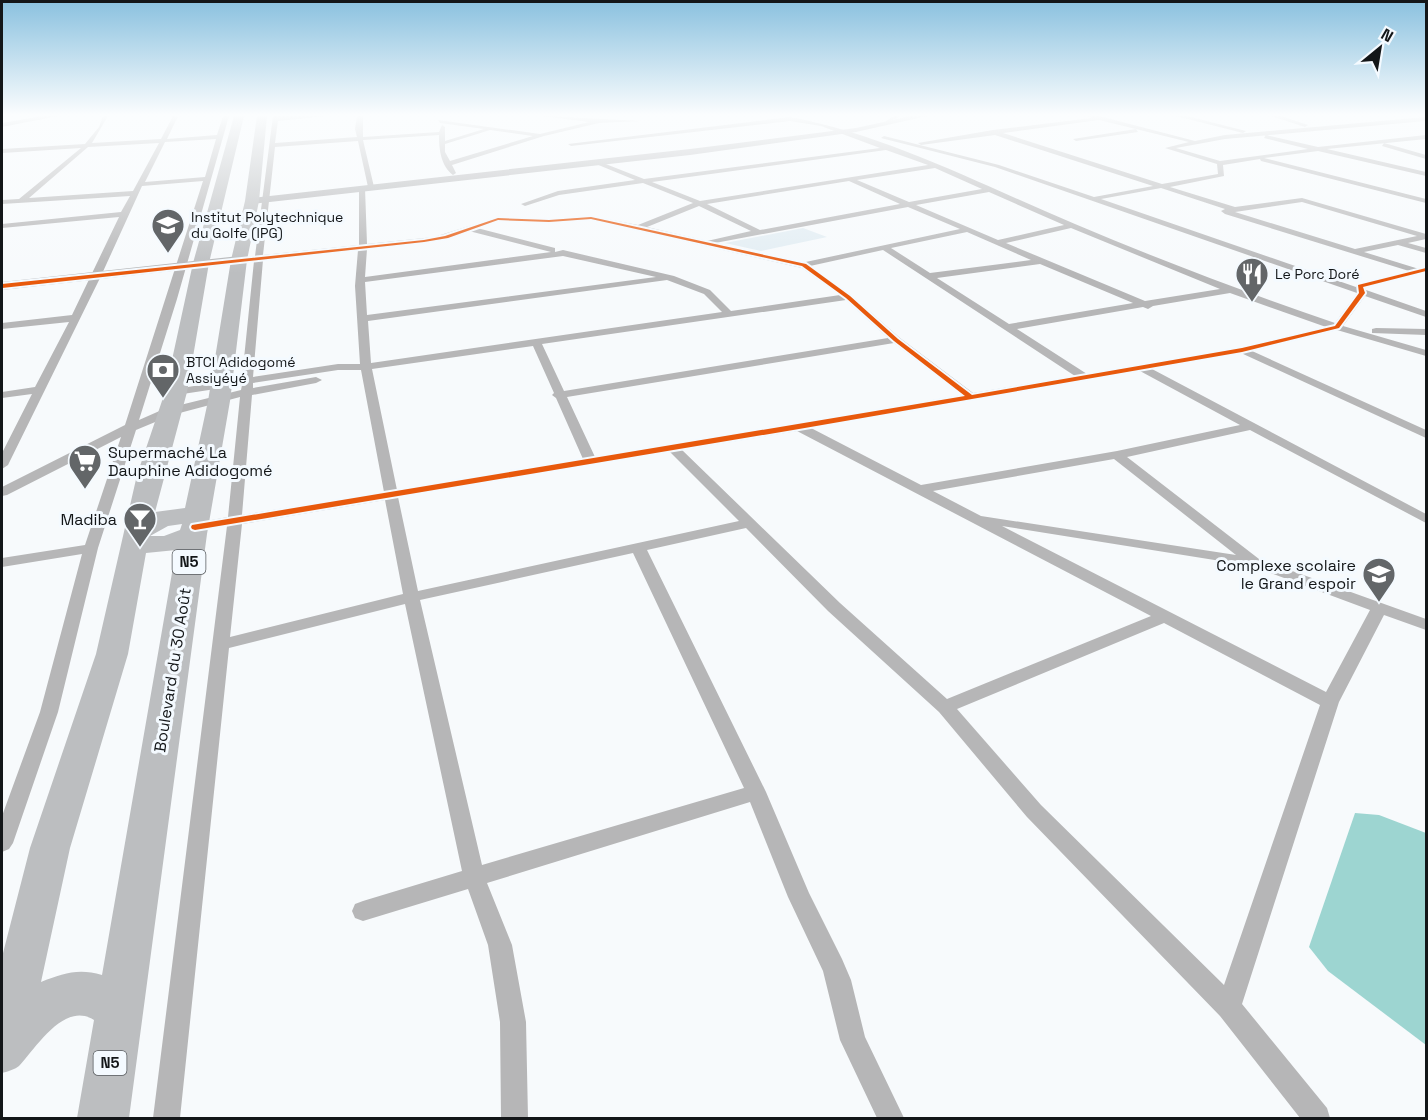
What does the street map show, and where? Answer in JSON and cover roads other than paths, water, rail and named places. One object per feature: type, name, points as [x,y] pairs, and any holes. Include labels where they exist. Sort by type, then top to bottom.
[{"type":"highway","name":"Boulevard du 30 Août","points":[[98,1108],[118,1008],[195,527],[234,390],[250,260],[239,202],[239,168]]},
{"type":"highway","name":"Boulevard du 30 Août","points":[[2,1048],[50,848],[112,654],[136,536],[172,402],[191,265],[239,202],[252,168]]},
{"type":"highway","points":[[136,536],[146,545],[157,546],[180,540],[195,527]]},
{"type":"highway","points":[[2,1048],[40,1010],[55,999],[69,993],[82,991],[94,994],[118,1008]]},
{"type":"street","points":[[21,201],[61,168]]},
{"type":"street","points":[[2,465],[97,276],[124,214],[150,168]]},
{"type":"street","points":[[2,843],[50,712],[91,548],[129,428],[191,265],[210,168]]},
{"type":"street","points":[[239,202],[258,168]]},
{"type":"street","points":[[364,168],[366,188],[360,280],[366,367],[411,597],[474,877],[500,945],[513,1022],[514,1119]]},
{"type":"street","points":[[450,168],[456,178]]},
{"type":"street","points":[[239,202],[548,168]]},
{"type":"street","points":[[612,168],[699,203],[761,232]]},
{"type":"street","points":[[525,204],[558,193],[732,168]]},
{"type":"street","points":[[638,228],[699,203],[922,168]]},
{"type":"street","points":[[941,168],[1072,226],[1231,290],[1343,329],[1426,353]]},
{"type":"street","points":[[1001,168],[1094,198],[1426,314]]},
{"type":"street","points":[[1109,168],[1233,209]]},
{"type":"street","points":[[1094,198],[1222,176],[1219,168]]},
{"type":"street","points":[[1295,168],[1426,201]]},
{"type":"street","points":[[1401,168],[1426,174]]},
{"type":"street","points":[[142,184],[207,179]]},
{"type":"street","points":[[851,180],[1148,306]]},
{"type":"street","points":[[705,242],[991,189]]},
{"type":"street","points":[[2,202],[137,194]]},
{"type":"street","points":[[1423,271],[1226,211],[1302,200],[1426,236]]},
{"type":"street","points":[[2,226],[124,214]]},
{"type":"street","points":[[2,286],[435,239],[498,219],[549,221],[583,218],[610,221],[802,265],[848,297],[896,340],[971,398]]},
{"type":"street","points":[[998,243],[1072,226]]},
{"type":"street","points":[[471,229],[671,278],[708,292],[729,314]]},
{"type":"street","points":[[802,265],[967,230]]},
{"type":"street","points":[[1355,252],[1426,236]]},
{"type":"street","points":[[1399,243],[1426,251]]},
{"type":"street","points":[[885,248],[1085,377]]},
{"type":"street","points":[[360,280],[563,253]]},
{"type":"street","points":[[930,276],[1042,261]]},
{"type":"street","points":[[1343,329],[1362,293],[1360,286],[1423,271]]},
{"type":"street","points":[[362,320],[671,278]]},
{"type":"street","points":[[1008,327],[1148,306],[1231,290]]},
{"type":"street","points":[[2,492],[129,428],[172,402],[234,390],[354,373],[366,367],[848,297]]},
{"type":"street","points":[[2,327],[76,318]]},
{"type":"street","points":[[195,527],[971,398],[1242,350],[1343,329],[1426,332]]},
{"type":"street","points":[[558,395],[896,340]]},
{"type":"street","points":[[536,342],[558,395],[591,462]]},
{"type":"street","points":[[1242,350],[1426,434]]},
{"type":"street","points":[[1142,368],[1426,519]]},
{"type":"street","points":[[2,395],[40,390]]},
{"type":"street","points":[[172,402],[234,390]]},
{"type":"street","points":[[166,1119],[235,520],[234,390]]},
{"type":"street","points":[[921,489],[1117,455],[1253,426]]},
{"type":"street","points":[[799,427],[1330,702]]},
{"type":"street","points":[[674,448],[834,607],[945,707],[1034,811],[1229,1007],[1317,1119]]},
{"type":"street","points":[[1117,455],[1254,562]]},
{"type":"street","points":[[972,517],[1254,562],[1426,625]]},
{"type":"street","points":[[219,645],[411,597],[639,549],[748,523]]},
{"type":"street","points":[[2,562],[91,548]]},
{"type":"street","points":[[639,549],[756,792],[799,897],[839,980],[853,1040],[891,1119]]},
{"type":"street","points":[[1229,1007],[1330,702],[1379,609]]},
{"type":"street","points":[[945,707],[1163,617]]},
{"type":"street","points":[[363,911],[756,792]]},
{"type":"water","points":[[1355,813],[1379,815],[1426,833],[1426,1045],[1328,971],[1309,947]]},
{"type":"place","name":"Institut Polytechnique du Golfe (IPG)","points":[[168,254]]},
{"type":"place","name":"Le Porc Doré","points":[[1252,303]]},
{"type":"place","name":"BTCI Adidogomé Assiyéyé","points":[[163,399]]},
{"type":"place","name":"Supermaché La Dauphine Adidogomé","points":[[85,490]]},
{"type":"place","name":"Madiba","points":[[140,548]]},
{"type":"place","name":"Complexe scolaire le Grand espoir","points":[[1379,603]]}]
